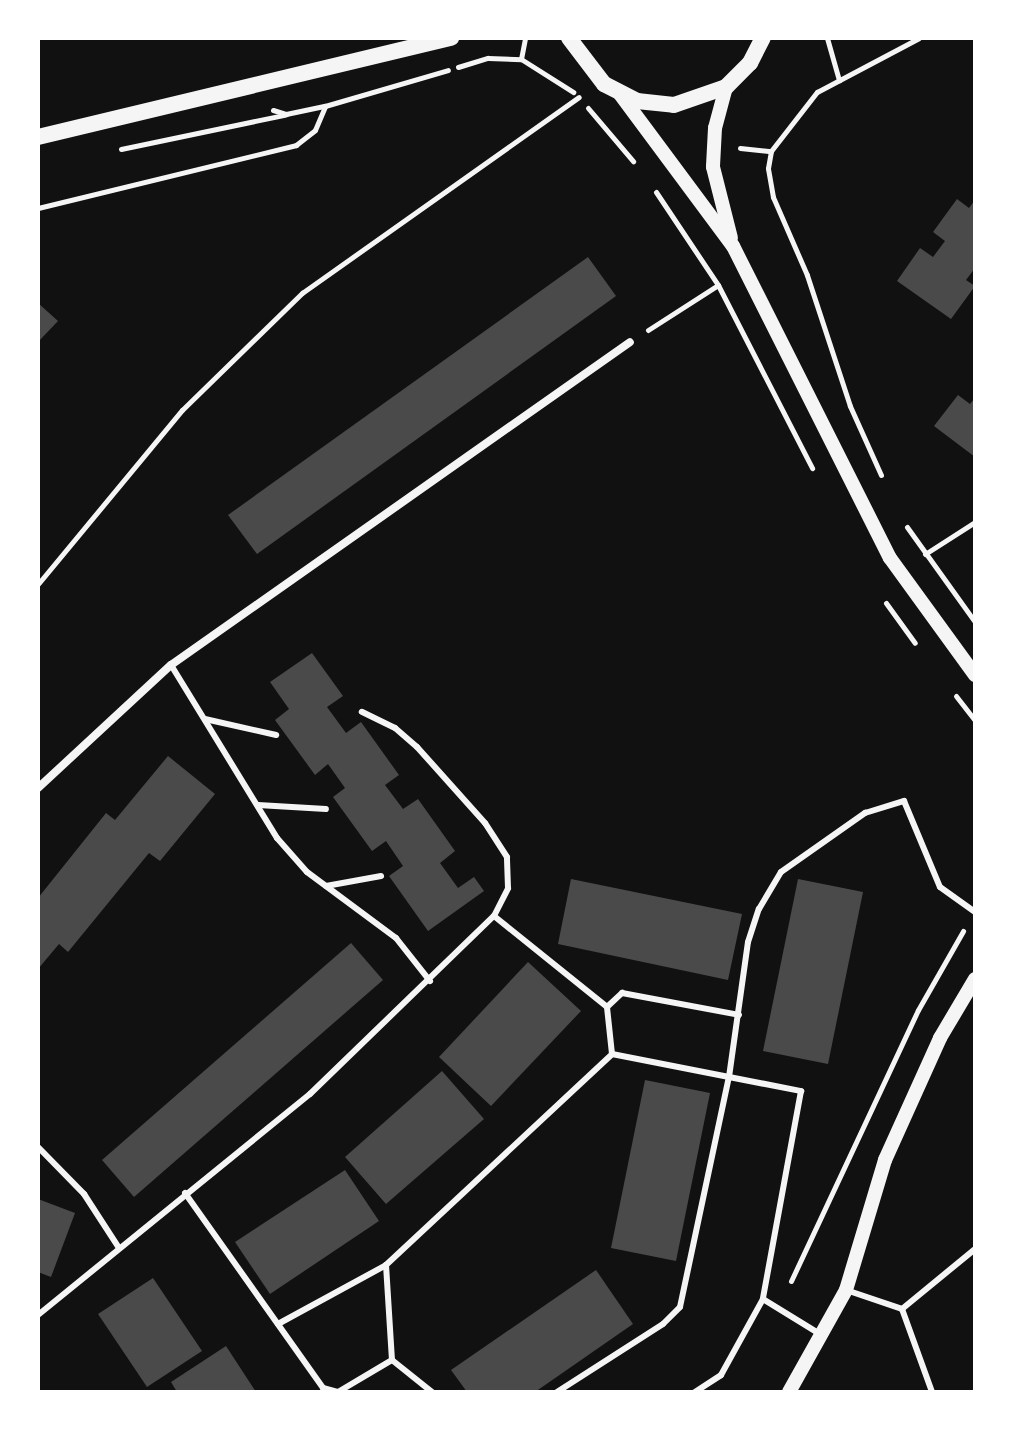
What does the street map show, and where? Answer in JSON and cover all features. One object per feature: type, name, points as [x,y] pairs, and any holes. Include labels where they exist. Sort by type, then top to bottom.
[{"type":"main road","points":[[389,50],[410,38]]},
{"type":"main road","points":[[38,137],[231,94],[389,50],[451,38]]},
{"type":"main road","points":[[566,39],[591,72],[620,94],[674,105],[726,87],[761,43],[774,38]]},
{"type":"street","points":[[726,87],[715,128],[713,167],[733,246]]},
{"type":"street","points":[[620,94],[733,246],[890,558],[975,675]]},
{"type":"street","points":[[38,788],[171,665],[630,342]]},
{"type":"street","points":[[789,1392],[846,1290],[885,1160],[940,1038],[975,979]]},
{"type":"lane","points":[[171,665],[277,838],[326,886],[396,938],[430,981]]},
{"type":"lane","points":[[38,1315],[310,1094],[494,916],[508,888],[507,857],[485,823],[417,747],[395,728],[362,712]]},
{"type":"lane","points":[[205,719],[276,735]]},
{"type":"lane","points":[[557,1392],[663,1324],[680,1307],[729,1077],[748,942],[759,909],[781,872],[865,813],[904,801],[940,887],[974,912]]},
{"type":"lane","points":[[258,805],[326,809]]},
{"type":"lane","points":[[326,886],[381,876]]},
{"type":"lane","points":[[494,916],[607,1007],[612,1054]]},
{"type":"lane","points":[[607,1007],[622,993],[739,1015]]},
{"type":"lane","points":[[612,1054],[801,1091],[763,1299],[721,1375],[695,1392]]},
{"type":"lane","points":[[278,1324],[386,1265],[612,1054]]},
{"type":"lane","points":[[38,1147],[84,1194],[119,1248]]},
{"type":"lane","points":[[185,1193],[323,1388],[338,1392],[392,1360]]},
{"type":"lane","points":[[902,1309],[975,1249]]},
{"type":"lane","points":[[386,1265],[392,1360],[432,1392]]},
{"type":"lane","points":[[846,1290],[902,1309]]},
{"type":"lane","points":[[763,1299],[821,1334]]},
{"type":"lane","points":[[902,1309],[932,1392]]},
{"type":"path","points":[[521,59],[525,38]]},
{"type":"path","points":[[827,38],[839,80]]},
{"type":"path","points":[[888,491],[850,406],[769,182],[771,151],[817,92],[919,38]]},
{"type":"path","points":[[107,151],[325,106],[488,58],[521,59],[579,97],[643,173]]},
{"type":"path","points":[[231,94],[286,114]]},
{"type":"path","points":[[38,584],[182,410],[302,293],[579,97]]},
{"type":"path","points":[[38,208],[296,145],[315,130],[325,106]]},
{"type":"path","points":[[630,342],[718,285]]},
{"type":"path","points":[[901,519],[975,622]]},
{"type":"path","points":[[925,554],[975,522]]},
{"type":"path","points":[[777,1308],[837,1192],[918,1010],[974,912]]},
{"type":"building","points":[[957,199],[969,208],[975,200],[975,268],[966,280],[975,286],[951,319],[897,281],[920,248],[933,257],[945,241],[933,232]]},
{"type":"building","points":[[588,257],[616,296],[257,554],[228,515]]},
{"type":"building","points":[[38,303],[58,321],[38,342]]},
{"type":"building","points":[[958,395],[970,404],[975,398],[975,457],[934,426]]},
{"type":"building","points":[[312,653],[343,696],[327,707],[346,733],[361,722],[399,775],[385,785],[403,809],[418,799],[455,851],[440,863],[458,888],[474,877],[484,891],[428,931],[389,876],[403,866],[386,841],[372,851],[333,797],[345,788],[328,764],[315,775],[275,720],[289,709],[270,682]]},
{"type":"building","points":[[168,756],[215,794],[160,861],[149,853],[68,952],[59,944],[38,969],[38,898],[106,813],[115,820]]},
{"type":"building","points":[[571,879],[742,914],[728,980],[558,944]]},
{"type":"building","points":[[798,879],[863,892],[828,1064],[763,1051]]},
{"type":"building","points":[[351,943],[383,980],[134,1197],[102,1160]]},
{"type":"building","points":[[528,962],[581,1011],[491,1106],[439,1057]]},
{"type":"building","points":[[442,1071],[484,1119],[386,1204],[345,1157]]},
{"type":"building","points":[[645,1080],[710,1093],[676,1261],[611,1248]]},
{"type":"building","points":[[345,1170],[379,1221],[270,1294],[235,1242]]},
{"type":"building","points":[[38,1199],[75,1213],[51,1277],[38,1272]]},
{"type":"building","points":[[596,1270],[633,1324],[535,1392],[467,1392],[451,1370]]},
{"type":"building","points":[[153,1278],[202,1351],[147,1387],[98,1314]]},
{"type":"building","points":[[226,1346],[256,1392],[177,1392],[171,1382]]}]
